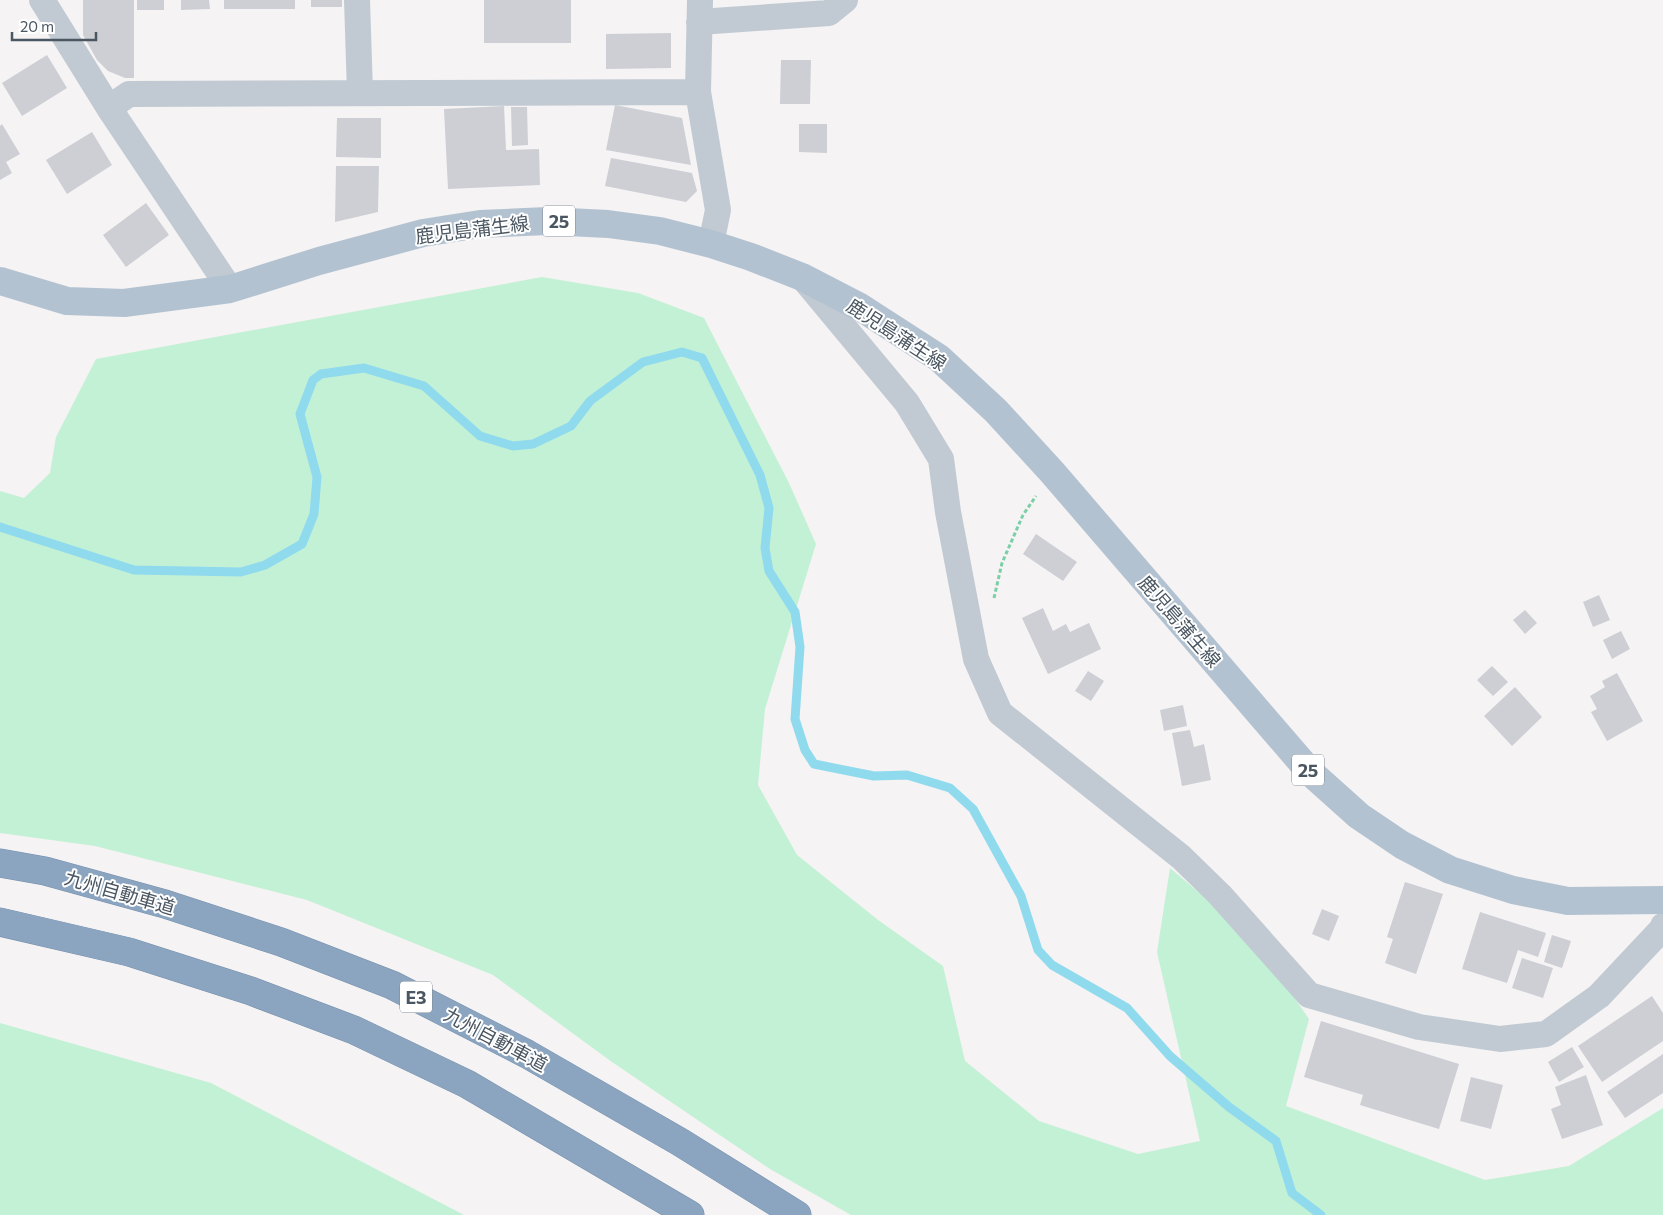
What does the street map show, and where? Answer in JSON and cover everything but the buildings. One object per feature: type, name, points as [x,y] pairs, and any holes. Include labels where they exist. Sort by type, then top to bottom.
[{"type":"highway","name":"九州自動車道","points":[[0,863],[45,871],[165,904],[281,942],[392,985],[527,1054],[680,1142],[797,1215]]},
{"type":"highway","points":[[0,922],[128,952],[251,991],[354,1030],[467,1084],[690,1215]]},
{"type":"main road","name":"鹿児島蒲生線","points":[[0,281],[67,301],[124,303],[230,290],[319,261],[423,233],[480,224],[547,221],[608,224],[660,232],[711,244],[802,277],[860,307],[939,358],[996,411],[1052,472],[1311,773],[1359,816],[1402,845],[1450,870],[1513,890],[1568,901],[1663,900]]},
{"type":"street","points":[[42,0],[109,108],[230,290]]},
{"type":"street","points":[[357,0],[360,94]]},
{"type":"street","points":[[711,244],[718,210],[698,92],[700,11],[829,13],[845,0]]},
{"type":"street","points":[[109,108],[129,94],[698,92]]},
{"type":"street","points":[[802,277],[907,403],[941,459],[948,512],[976,659],[1000,713],[1181,857],[1220,895],[1310,995],[1419,1027],[1500,1039],[1546,1034],[1599,996],[1663,926]]},
{"type":"path","points":[[994,598],[1002,563],[1023,515],[1052,472]]},
{"type":"green space","points":[[542,277],[638,293],[704,318],[789,483],[816,544],[765,709],[758,785],[797,855],[878,920],[943,966],[965,1061],[1039,1121],[1138,1154],[1200,1141],[1157,952],[1170,868],[1254,939],[1309,1019],[1286,1106],[1485,1180],[1569,1166],[1663,1108],[1663,1215],[851,1215],[770,1169],[612,1062],[493,975],[307,900],[95,846],[0,833],[0,491],[24,498],[50,473],[56,437],[96,359]]},
{"type":"green space","points":[[0,1023],[211,1083],[464,1215],[0,1215]]},
{"type":"waterway","points":[[0,527],[134,570],[241,572],[265,565],[302,544],[314,514],[317,477],[300,414],[313,380],[321,374],[364,368],[424,386],[480,436],[513,446],[533,444],[571,426],[590,401],[643,362],[682,352],[702,358],[760,475],[769,508],[765,548],[769,571],[795,612],[800,647],[795,719],[805,750],[814,764],[874,776],[907,775],[950,788],[973,809],[1021,896],[1038,950],[1052,965],[1127,1008],[1170,1056],[1229,1107],[1276,1141],[1292,1193],[1321,1215]]}]
